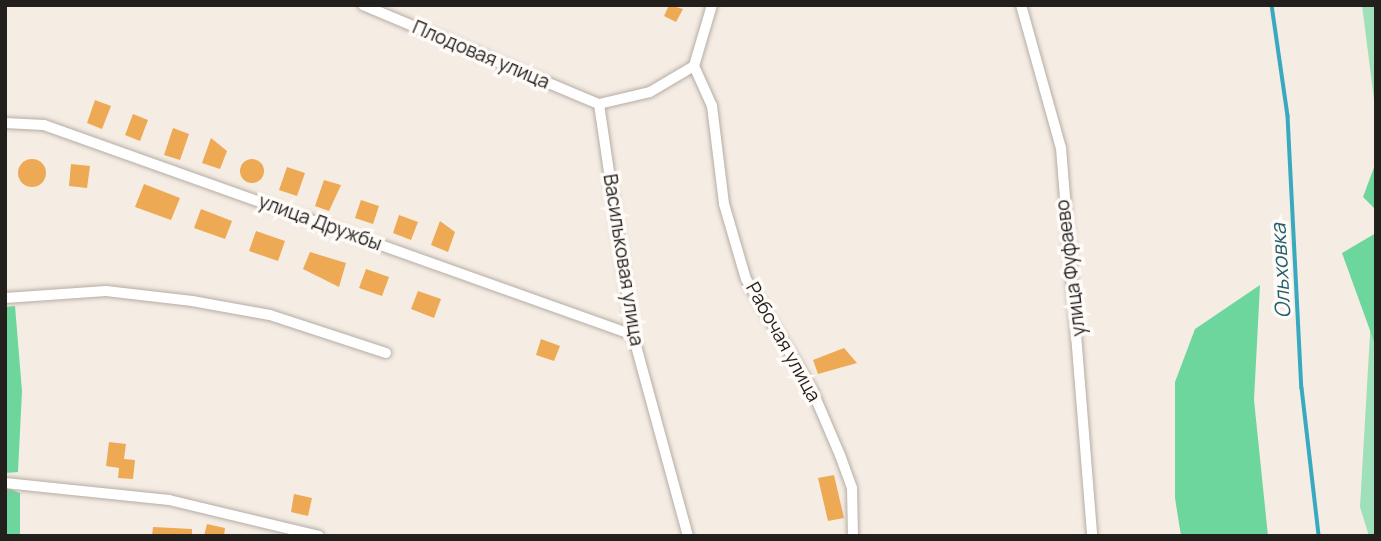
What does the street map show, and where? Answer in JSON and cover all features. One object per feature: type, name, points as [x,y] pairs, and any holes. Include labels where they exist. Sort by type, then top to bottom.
[{"type":"street","name":"Плодовая улица","points":[[363,5],[599,104]]},
{"type":"street","points":[[599,104],[650,92],[694,66],[712,5]]},
{"type":"street","name":"улица Фуфаево","points":[[1021,5],[1061,148],[1091,536]]},
{"type":"street","name":"Рабочая улица","points":[[694,66],[712,106],[724,204],[746,279],[813,391],[841,455],[852,488],[853,536]]},
{"type":"street","name":"Васильковая улица","points":[[599,104],[633,335],[688,536]]},
{"type":"street","name":"улица Дружбы","points":[[5,123],[44,125],[633,335]]},
{"type":"street","points":[[5,298],[106,291],[192,301],[270,315],[386,354]]},
{"type":"street","points":[[5,483],[169,500],[319,536]]},
{"type":"green space","points":[[1362,5],[1376,5],[1376,115]]},
{"type":"green space","points":[[1376,162],[1376,210],[1363,197]]},
{"type":"green space","points":[[1376,231],[1376,536],[1369,536],[1360,507]]},
{"type":"green space","points":[[1376,233],[1376,347],[1342,253]]},
{"type":"green space","points":[[1260,285],[1254,400],[1268,536],[1181,536],[1175,498],[1175,382],[1195,329]]},
{"type":"green space","points":[[15,306],[22,391],[18,472],[5,473],[5,307]]},
{"type":"green space","points":[[5,487],[20,493],[20,536],[5,536]]},
{"type":"building","points":[[669,5],[683,9],[676,22],[664,16]]},
{"type":"building","points":[[95,100],[111,106],[102,129],[87,123]]},
{"type":"building","points":[[133,114],[148,120],[140,141],[125,135]]},
{"type":"building","points":[[173,128],[189,134],[180,160],[164,155]]},
{"type":"building","points":[[211,138],[227,151],[220,169],[202,163]]},
{"type":"building","points":[[32,159],[42,163],[46,173],[42,183],[32,187],[22,183],[18,173],[22,163]]},
{"type":"building","points":[[252,159],[263,166],[264,171],[257,182],[252,183],[241,176],[240,171],[247,160]]},
{"type":"building","points":[[71,164],[90,166],[87,188],[69,186]]},
{"type":"building","points":[[287,167],[305,173],[297,196],[279,190]]},
{"type":"building","points":[[324,180],[341,185],[329,211],[315,206]]},
{"type":"building","points":[[144,184],[180,198],[171,220],[135,207]]},
{"type":"building","points":[[361,200],[379,206],[373,224],[355,218]]},
{"type":"building","points":[[201,209],[232,221],[225,239],[194,228]]},
{"type":"building","points":[[399,215],[418,222],[411,240],[393,233]]},
{"type":"building","points":[[440,221],[455,232],[448,252],[431,245]]},
{"type":"building","points":[[256,231],[285,241],[278,261],[249,251]]},
{"type":"building","points":[[310,252],[346,263],[339,287],[303,269]]},
{"type":"building","points":[[366,269],[389,277],[382,296],[359,288]]},
{"type":"building","points":[[418,291],[441,299],[434,318],[411,309]]},
{"type":"building","points":[[541,339],[560,346],[554,361],[536,355]]},
{"type":"building","points":[[844,348],[857,363],[818,374],[813,360]]},
{"type":"building","points":[[109,442],[126,444],[124,459],[135,460],[133,479],[118,478],[119,468],[106,466]]},
{"type":"building","points":[[834,475],[844,518],[828,521],[818,478]]},
{"type":"building","points":[[294,494],[312,498],[308,516],[291,512]]},
{"type":"building","points":[[207,524],[225,528],[224,536],[204,536]]},
{"type":"building","points":[[153,527],[192,529],[192,536],[152,536]]},
{"type":"waterway","name":"Ольховка","points":[[1272,5],[1288,116],[1302,388],[1319,536]]}]
